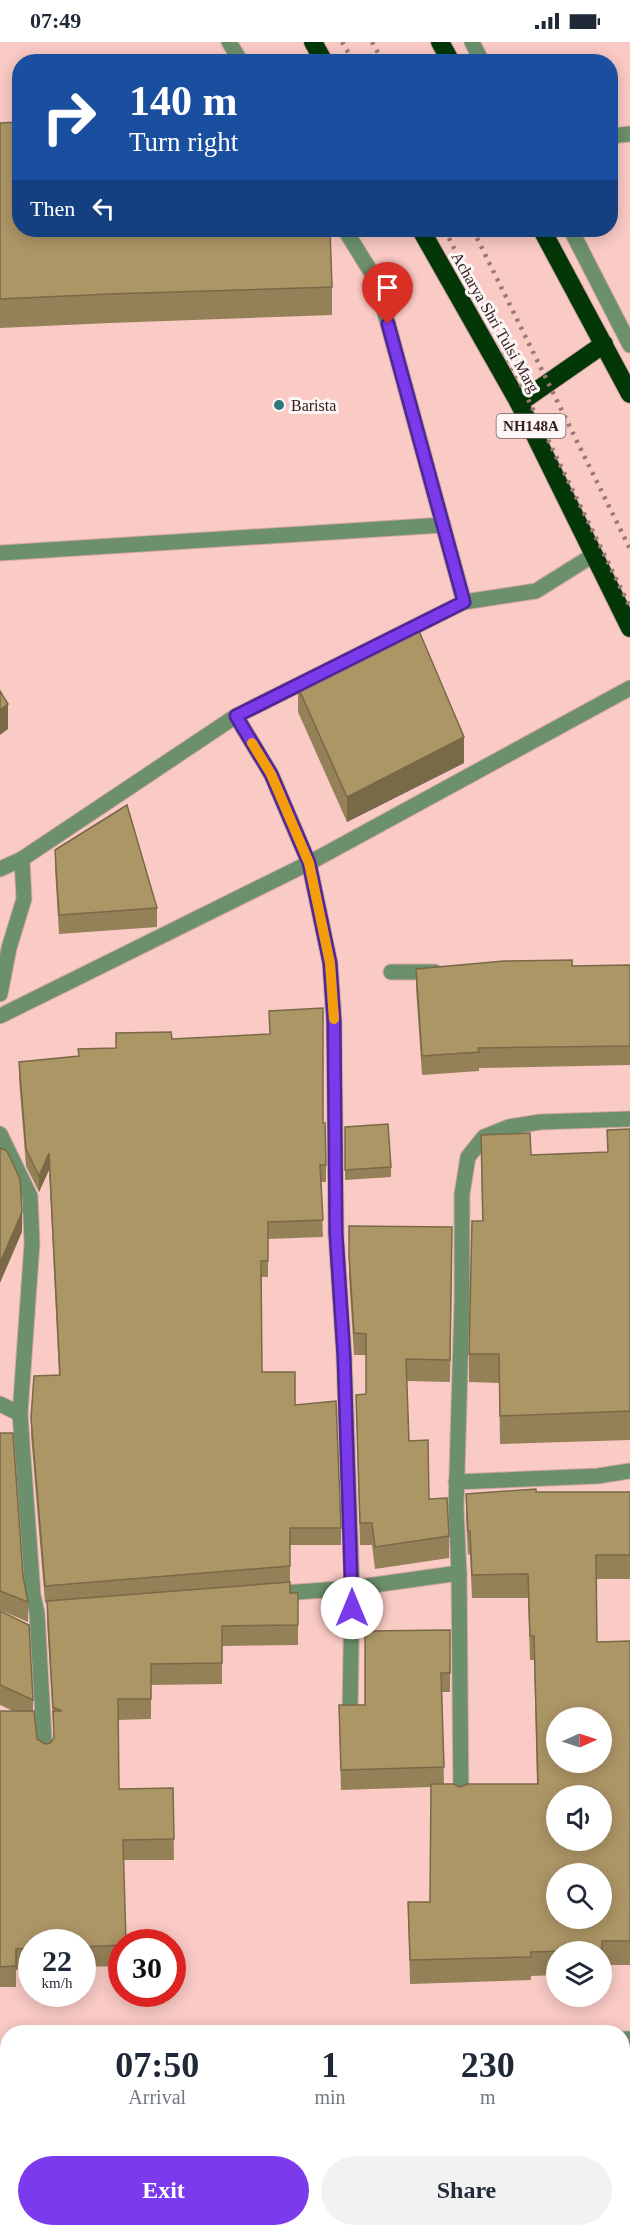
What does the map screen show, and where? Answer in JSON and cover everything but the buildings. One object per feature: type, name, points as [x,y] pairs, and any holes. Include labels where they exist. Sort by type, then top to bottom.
[{"type":"highway","name":"Acharya Shri Tulsi Marg","points":[[425,237],[519,403],[630,628]]},
{"type":"highway","points":[[546,237],[630,394]]},
{"type":"highway","points":[[519,403],[604,344]]},
{"type":"street","points":[[349,237],[376,280],[464,602]]},
{"type":"street","points":[[574,237],[630,345]]},
{"type":"street","points":[[0,553],[443,525]]},
{"type":"street","points":[[0,869],[22,859],[236,716],[464,602],[536,591],[595,554]]},
{"type":"street","points":[[0,1016],[309,863],[630,688]]},
{"type":"street","points":[[236,716],[271,774],[309,863],[330,963],[334,1021],[336,1234],[344,1356],[352,1588],[350,1713]]},
{"type":"street","points":[[0,994],[9,948],[24,899],[22,859]]},
{"type":"street","points":[[391,972],[451,971]]},
{"type":"street","points":[[461,1801],[456,1482],[462,1300],[462,1194],[468,1157],[484,1137],[508,1127],[540,1122],[630,1119]]},
{"type":"street","points":[[0,1134],[30,1196],[32,1243],[20,1414],[33,1595],[43,1612],[38,1638],[45,1755]]},
{"type":"street","points":[[0,1404],[20,1414]]},
{"type":"street","points":[[456,1482],[576,1477],[630,1471]]},
{"type":"street","points":[[259,1595],[352,1588],[459,1573]]},
{"type":"street","points":[[19,1629],[38,1638]]},
{"type":"railway","points":[[342,42],[349,54]]},
{"type":"railway","points":[[372,42],[379,54]]},
{"type":"railway","points":[[448,237],[630,607]]},
{"type":"railway","points":[[476,237],[630,549]]},
{"type":"slow traffic","points":[[252,743],[271,774],[309,863],[330,963],[334,1019]]},
{"type":"place","name":"Barista","points":[[279,405]]},
{"type":"route","points":[[352,1608],[344,1356],[336,1234],[334,1021],[330,963],[309,863],[271,774],[236,716],[464,602],[388,324]]}]
